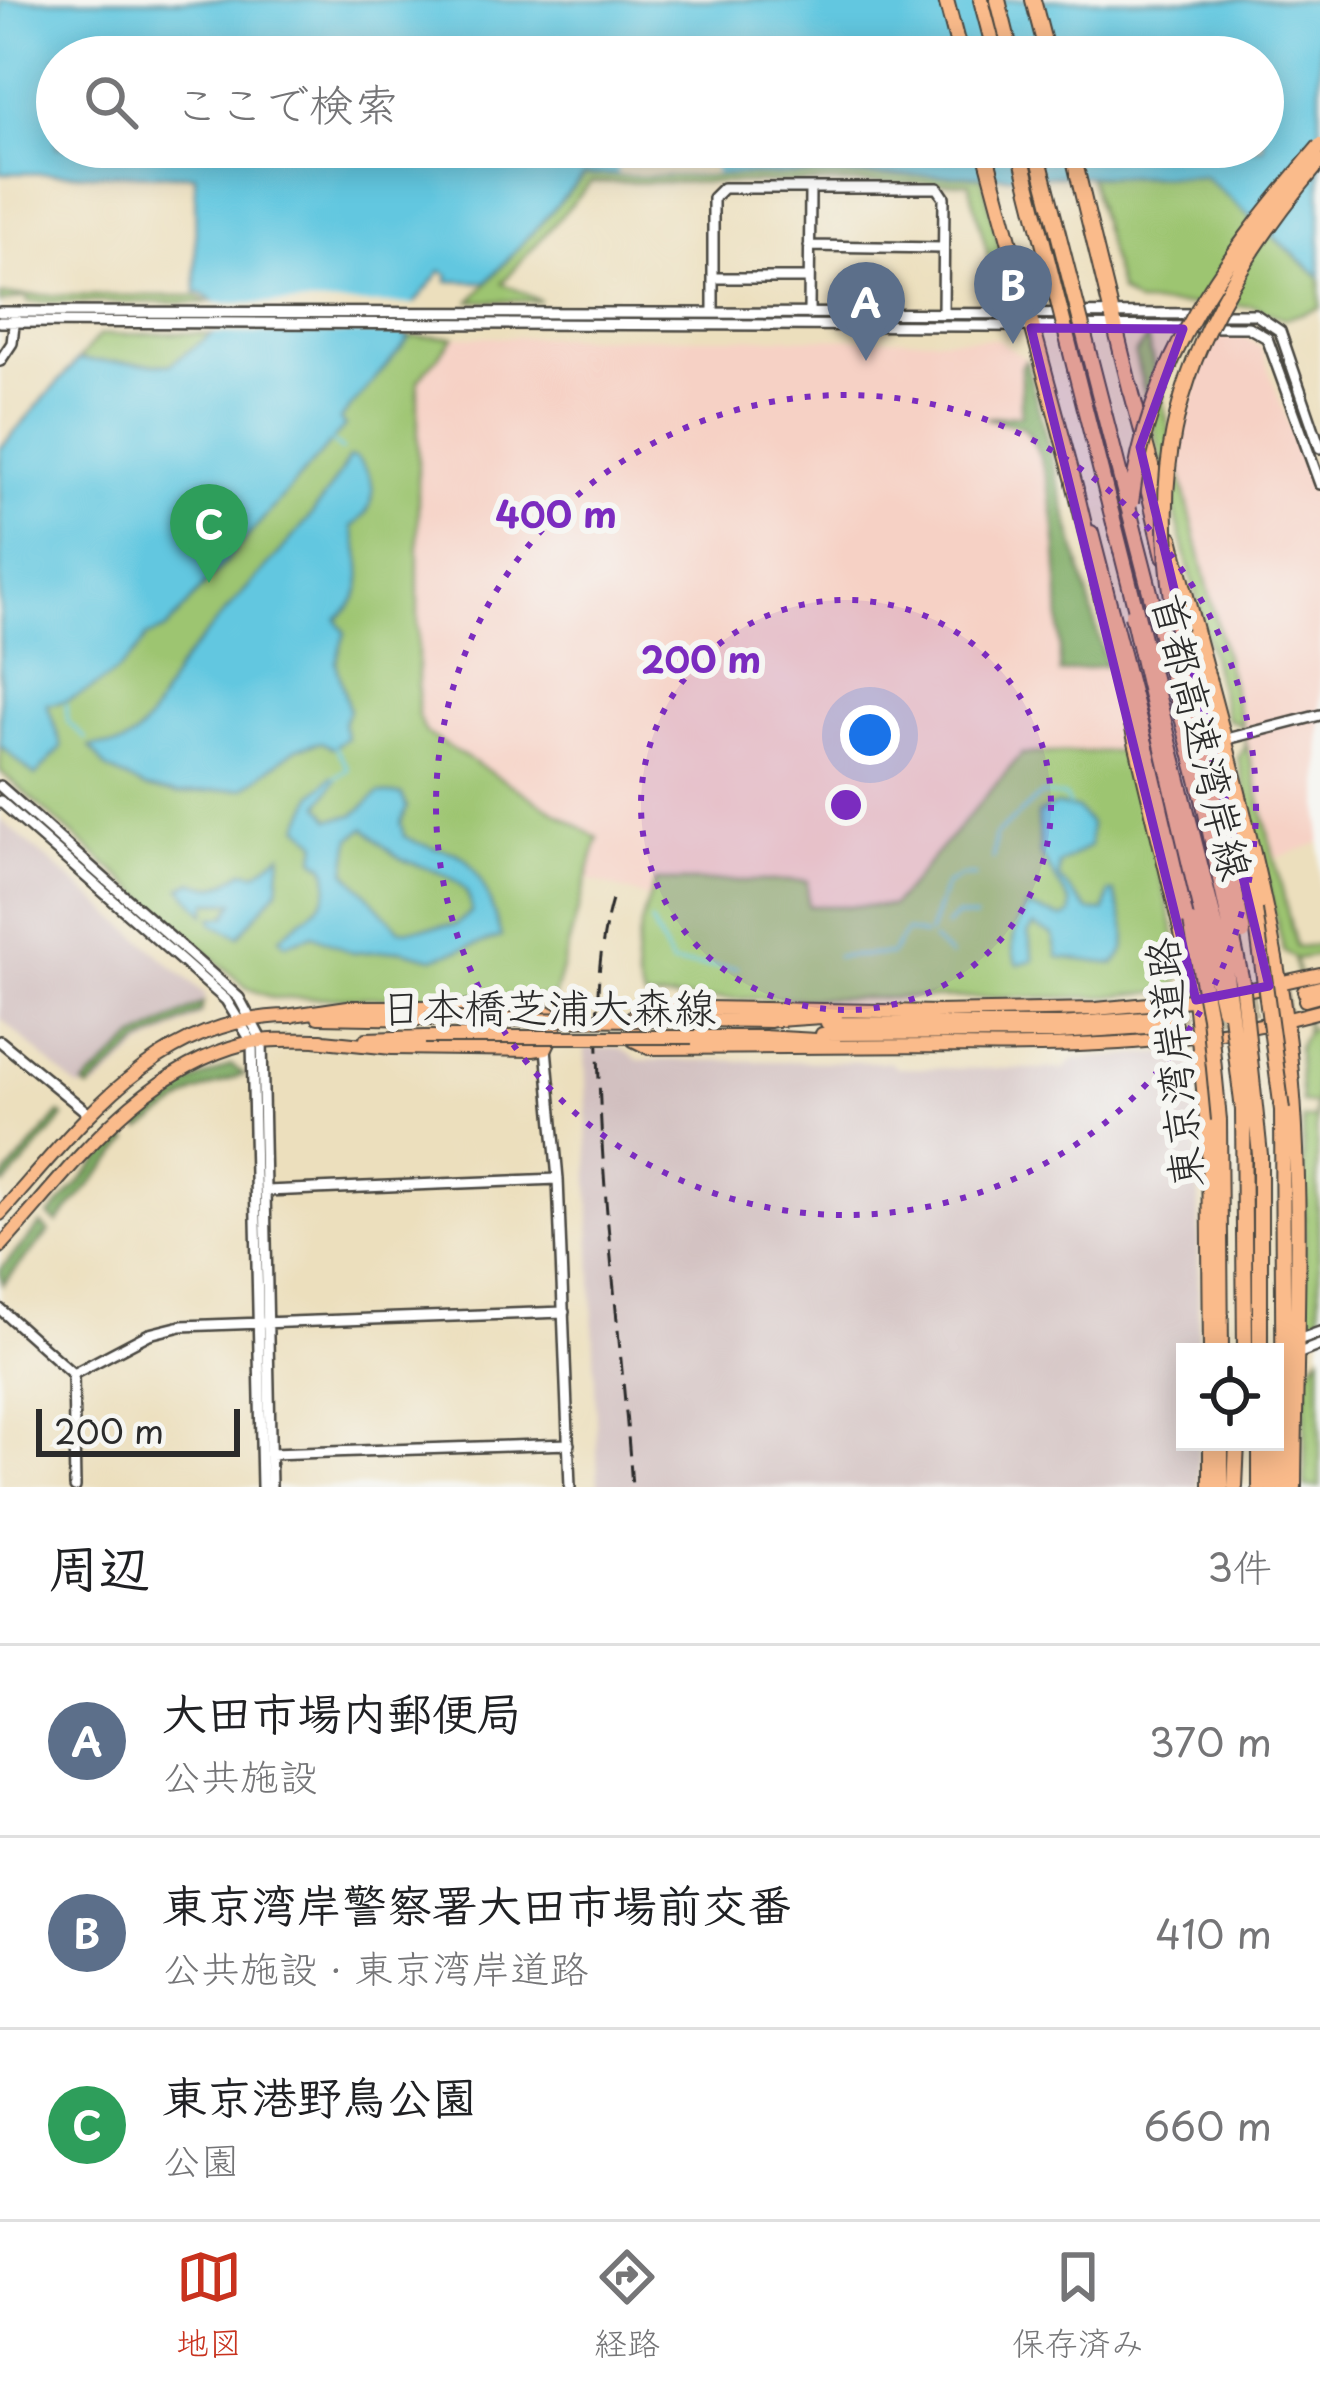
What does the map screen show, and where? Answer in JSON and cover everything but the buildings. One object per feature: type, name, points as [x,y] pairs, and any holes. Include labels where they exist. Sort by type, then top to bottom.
[{"type":"highway","points":[[946,0],[955,36]]},
{"type":"highway","points":[[982,0],[991,36]]},
{"type":"highway","points":[[998,0],[1007,36]]},
{"type":"highway","points":[[1033,0],[1042,36]]},
{"type":"highway","points":[[1252,1155],[1210,946],[1141,670],[1130,596],[1129,523],[1151,406],[1183,330],[1226,260],[1320,146]]},
{"type":"highway","points":[[1252,1155],[1255,1009],[1225,842],[1172,614],[1164,485],[1176,413],[1210,319],[1245,257],[1320,161]]},
{"type":"highway","name":"東京湾岸道路","points":[[989,168],[1074,483],[1106,583],[1191,922],[1214,1056],[1221,1343]]},
{"type":"highway","name":"首都高速湾岸線","points":[[1024,168],[1215,918],[1252,1155]]},
{"type":"highway","name":"首都高速湾岸線","points":[[1041,168],[1231,921],[1253,1051],[1253,1305],[1262,1343]]},
{"type":"highway","points":[[1076,168],[1118,330],[1156,525],[1255,910],[1277,1048],[1284,1196],[1284,1487]]},
{"type":"highway","points":[[1129,383],[1223,740],[1285,1020],[1294,1142],[1294,1487]]},
{"type":"highway","points":[[1074,483],[1196,1000],[1209,1139],[1211,1343]]},
{"type":"highway","name":"首都高速湾岸線","points":[[1244,1343],[1253,1305]]},
{"type":"highway","points":[[1211,1451],[1211,1487]]},
{"type":"highway","points":[[1221,1451],[1221,1487]]},
{"type":"highway","points":[[1235,1487],[1239,1451]]},
{"type":"highway","points":[[1241,1451],[1244,1487]]},
{"type":"highway","points":[[1259,1451],[1260,1487]]},
{"type":"highway","points":[[1271,1451],[1272,1487]]},
{"type":"main road","points":[[764,1021],[1096,1009],[1196,1000],[1320,974]]},
{"type":"main road","points":[[286,1016],[347,1007],[538,1007],[548,1010],[555,1023],[554,1039],[545,1048],[392,1048],[314,1040]]},
{"type":"main road","points":[[942,1012],[650,1007],[634,1015],[630,1027],[633,1040],[649,1048],[947,1046],[1200,1036],[1320,1011]]},
{"type":"main road","name":"日本橋芝浦大森線","points":[[0,1214],[89,1114],[153,1057],[203,1031],[247,1019],[1060,1024],[1174,1020],[1059,1033],[257,1042],[186,1066],[133,1102],[0,1247]]},
{"type":"main road","points":[[763,1037],[947,1046]]},
{"type":"street","points":[[809,314],[810,188]]},
{"type":"street","points":[[712,314],[716,190],[938,188],[944,197],[943,314]]},
{"type":"street","points":[[809,246],[944,248]]},
{"type":"street","points":[[713,278],[809,278]]},
{"type":"street","points":[[0,312],[15,317],[175,324],[451,325],[1029,321],[1114,313],[1244,313],[1268,319],[1280,332],[1320,448]]},
{"type":"street","points":[[0,322],[15,317],[188,312],[943,314],[1118,330],[1248,327],[1263,333],[1320,484]]},
{"type":"street","points":[[0,361],[12,343],[15,317]]},
{"type":"street","points":[[1223,740],[1320,716]]},
{"type":"street","points":[[0,786],[239,998],[257,1042],[266,1191],[262,1487]]},
{"type":"street","points":[[0,801],[247,1019]]},
{"type":"street","points":[[0,1041],[89,1114]]},
{"type":"street","points":[[257,1042],[271,1487]]},
{"type":"street","points":[[545,1048],[558,1178],[570,1487]]},
{"type":"street","points":[[266,1191],[558,1178]]},
{"type":"street","points":[[0,1309],[73,1374],[75,1487]]},
{"type":"street","points":[[73,1374],[165,1328],[563,1312]]},
{"type":"street","points":[[1295,1348],[1320,1332]]},
{"type":"street","points":[[1295,1348],[1320,1346]]},
{"type":"street","points":[[270,1454],[569,1444]]},
{"type":"highlighted area","points":[[1031,328],[1183,329],[1140,447],[1269,986],[1196,1000]]},
{"type":"shaded area","points":[[454,337],[997,339],[1027,360],[1129,751],[1022,754],[892,906],[808,906],[807,882],[655,881],[649,898],[587,879],[598,838],[426,733],[418,717],[418,380]]},
{"type":"shaded area","points":[[1210,337],[1245,337],[1261,348],[1320,513],[1320,843],[1276,858],[1176,452]]},
{"type":"shaded area","points":[[0,819],[205,994],[202,1015],[140,1048],[96,1088],[78,1088],[0,1018]]},
{"type":"shaded area","points":[[585,1048],[620,1048],[638,1060],[889,1062],[898,1068],[1064,1069],[1074,1059],[1177,1052],[1192,1064],[1199,1170],[1198,1343],[1176,1343],[1176,1451],[1198,1451],[1198,1487],[598,1487]]},
{"type":"green space","points":[[584,175],[982,176],[1009,284],[1000,301],[969,183],[591,182],[502,283],[541,301],[471,301]]},
{"type":"green space","points":[[1089,176],[1204,176],[1320,278],[1320,308],[1284,319],[1253,306],[1137,304],[1120,292]]},
{"type":"green space","points":[[0,295],[195,296],[211,303],[28,302],[27,296],[0,303]]},
{"type":"green space","points":[[100,335],[454,337],[418,380],[418,717],[426,733],[598,838],[554,997],[273,998],[247,988],[0,771],[0,448]]},
{"type":"green space","points":[[1147,338],[1296,947],[1320,945],[1320,955],[1295,959],[1308,1030],[1320,1027],[1315,1051],[1320,1318],[1315,1320],[1305,1312],[1303,1119],[1315,1119],[1315,1104],[1302,1103],[1298,1046],[1307,1031],[1294,958],[1284,952],[1238,758],[1246,746],[1241,725],[1227,719],[1135,354]]},
{"type":"green space","points":[[1026,361],[1106,665],[1060,673],[1059,580],[1046,476],[1023,427],[986,418],[1021,415],[1021,366]]},
{"type":"green space","points":[[1129,751],[1179,950],[1183,974],[1171,991],[1097,997],[645,999],[636,957],[655,881],[807,881],[808,906],[892,906],[1022,754]]},
{"type":"green space","points":[[203,1003],[201,1012],[138,1045],[89,1089],[84,1085],[133,1040]]},
{"type":"green space","points":[[231,1065],[244,1074],[195,1093],[141,1130],[134,1122],[182,1087]]},
{"type":"green space","points":[[60,1113],[64,1117],[5,1185],[1,1181]]},
{"type":"green space","points":[[122,1135],[129,1141],[57,1223],[49,1216]]},
{"type":"green space","points":[[41,1224],[49,1232],[3,1284],[0,1270]]},
{"type":"green space","points":[[1320,1355],[1320,1487],[1305,1487],[1305,1373]]},
{"type":"water","points":[[0,0],[1320,0],[1320,277],[1204,176],[584,175],[487,282],[447,281],[449,275],[441,271],[394,328],[409,339],[340,420],[345,426],[166,629],[146,637],[129,660],[102,681],[73,698],[47,704],[62,747],[35,776],[0,745],[0,449],[78,360],[169,365],[221,328],[219,310],[196,292],[195,175],[0,173]]},
{"type":"water","points":[[349,457],[364,467],[373,494],[367,511],[352,527],[361,565],[360,588],[337,619],[345,633],[336,662],[349,710],[343,724],[347,738],[333,748],[321,742],[297,748],[244,788],[178,794],[146,788],[106,768],[90,747],[121,745],[143,728],[179,667],[313,513]]},
{"type":"water","points":[[332,777],[336,780],[320,805],[330,819],[354,815],[379,793],[402,795],[407,808],[401,823],[404,836],[466,859],[485,891],[501,937],[433,958],[401,950],[352,953],[313,935],[285,944],[280,938],[316,908],[327,891],[325,866],[315,858],[317,842],[299,826],[314,794]],"holes":[[[365,828],[398,857],[457,882],[465,890],[471,912],[456,925],[400,930],[346,871],[351,838]]]},
{"type":"water","points":[[1056,805],[1077,809],[1090,824],[1090,846],[1059,864],[1059,878],[1089,911],[1105,911],[1109,893],[1114,892],[1126,940],[1113,964],[1058,957],[1053,935],[1034,926],[1028,933],[1034,960],[1018,964],[1015,957],[1014,935],[1027,907],[1063,918],[1071,914],[1071,904],[1040,854],[1038,814]]},
{"type":"water","points":[[281,854],[278,889],[239,936],[213,924],[212,918],[226,916],[234,902],[208,902],[205,914],[181,888],[194,882],[226,883],[243,871],[257,873]]},
{"type":"pier","points":[[618,168],[715,168],[717,175],[617,175]]},
{"type":"pier","points":[[206,303],[419,304],[402,327],[412,334],[204,333],[216,317]]},
{"type":"waterway","points":[[331,441],[342,450]]},
{"type":"waterway","points":[[66,704],[68,722],[86,739]]},
{"type":"waterway","points":[[334,779],[348,769],[335,746]]},
{"type":"waterway","points":[[993,859],[995,836],[1042,794],[1065,797],[1069,806]]},
{"type":"waterway","points":[[929,934],[945,885],[961,876],[975,876]]},
{"type":"waterway","points":[[946,926],[956,916],[975,918]]},
{"type":"waterway","points":[[651,922],[672,964],[738,968]]},
{"type":"waterway","points":[[836,957],[891,954],[906,931],[924,935]]},
{"type":"waterway","points":[[933,940],[950,956]]},
{"type":"tunnel","points":[[1174,1016],[1304,991]]},
{"type":"tunnel","points":[[1175,1025],[1305,1000]]},
{"type":"railway","points":[[612,900],[599,975],[598,1051],[632,1487]]},
{"type":"place","name":"東京湾岸警察署大田市場前交番","points":[[1013,344]]},
{"type":"place","name":"大田市場内郵便局","points":[[866,361]]},
{"type":"place","name":"東京港野鳥公園","points":[[209,583]]}]
